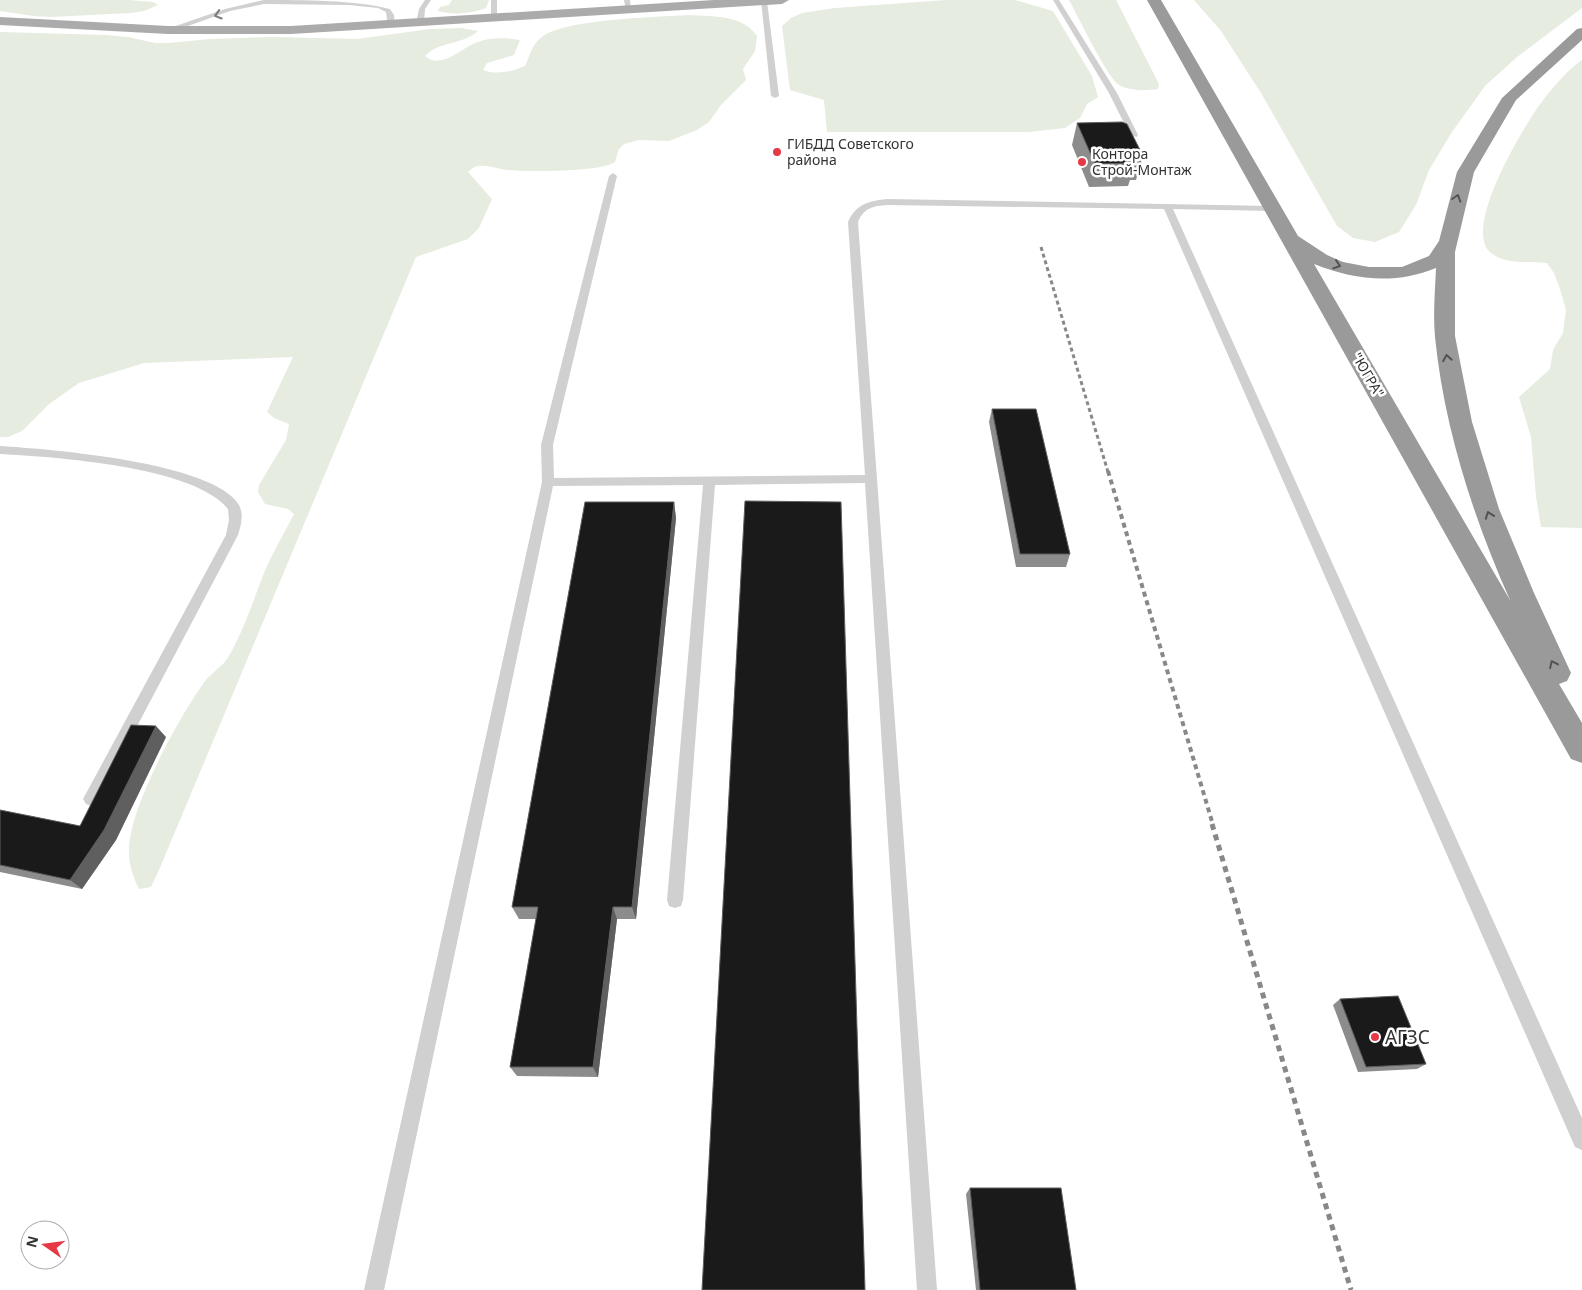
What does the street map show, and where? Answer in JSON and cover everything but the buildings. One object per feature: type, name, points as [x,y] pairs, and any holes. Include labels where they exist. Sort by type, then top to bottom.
[{"type":"highway","name":"\"ЮГРА\"","points":[[1154,0],[1582,750]]},
{"type":"highway","points":[[1582,32],[1555,51],[1531,74],[1506,101],[1485,133],[1462,184],[1452,213],[1445,245],[1442,281],[1445,346],[1452,388],[1466,447],[1487,512],[1518,592],[1582,724]]},
{"type":"highway","points":[[1284,228],[1296,242],[1313,256],[1335,265],[1366,272],[1397,273],[1420,268],[1438,258],[1445,245]]},
{"type":"main road","points":[[0,22],[168,30],[275,30],[495,18],[628,5],[782,0]]},
{"type":"lane","points":[[168,30],[251,4],[277,1],[334,0],[384,7],[392,16],[391,25]]},
{"type":"lane","points":[[420,23],[422,9],[428,0]]},
{"type":"lane","points":[[494,0],[495,18]]},
{"type":"lane","points":[[1056,0],[1112,93],[1134,135]]},
{"type":"lane","points":[[764,1],[775,96]]},
{"type":"lane","points":[[374,1290],[548,482],[547,445],[613,176]]},
{"type":"lane","points":[[927,1290],[853,222],[856,212],[862,207],[887,202],[1168,208],[1272,208]]},
{"type":"lane","points":[[1168,208],[1582,1140]]},
{"type":"lane","points":[[0,450],[64,455],[165,474],[208,487],[224,495],[234,506],[236,520],[232,535],[91,799]]},
{"type":"lane","points":[[548,482],[871,479]]},
{"type":"lane","points":[[675,900],[708,480]]},
{"type":"shaded area","points":[[0,0],[129,0],[153,2],[158,5],[144,11],[131,13],[51,17],[0,11]]},
{"type":"shaded area","points":[[452,0],[489,0],[486,8],[474,12],[438,11],[440,7],[449,5]]},
{"type":"shaded area","points":[[946,0],[1015,0],[1053,11],[1092,76],[1098,97],[1087,104],[1080,118],[1065,128],[1029,132],[827,132],[824,100],[790,90],[782,26],[791,18],[802,13],[835,8]]},
{"type":"shaded area","points":[[1069,0],[1116,0],[1159,84],[1158,89],[1138,90],[1128,88],[1119,85],[1114,80],[1100,59]]},
{"type":"shaded area","points":[[1194,0],[1582,0],[1582,8],[1517,57],[1485,86],[1452,132],[1429,170],[1416,205],[1399,232],[1375,242],[1353,238],[1337,226],[1261,93],[1221,31]]},
{"type":"shaded area","points":[[689,15],[735,20],[751,29],[757,36],[755,51],[743,69],[746,80],[721,105],[709,122],[697,130],[669,141],[639,140],[624,144],[619,149],[615,162],[595,168],[531,171],[478,166],[468,172],[492,199],[479,228],[468,239],[416,257],[159,870],[151,887],[139,889],[130,865],[129,849],[131,831],[146,788],[169,741],[193,699],[206,680],[229,656],[235,645],[272,554],[294,514],[288,509],[265,504],[258,492],[259,485],[286,440],[289,424],[274,418],[267,412],[293,357],[144,363],[79,383],[49,404],[22,431],[8,437],[0,437],[0,32],[107,35],[155,43],[169,43],[210,39],[273,37],[357,39],[430,29],[461,28],[478,31],[465,39],[437,48],[425,56],[438,61],[483,40],[499,38],[520,40],[514,55],[487,63],[483,70],[499,73],[525,66],[536,43],[553,31],[570,26],[612,20]]},
{"type":"shaded area","points":[[1582,60],[1582,528],[1541,527],[1536,497],[1531,437],[1519,397],[1550,369],[1553,350],[1563,333],[1566,310],[1554,273],[1547,263],[1511,261],[1491,253],[1484,240],[1484,221],[1500,174],[1526,126],[1551,90]]},
{"type":"railway","points":[[1041,247],[1108,472]]},
{"type":"railway","points":[[1108,471],[1213,825]]},
{"type":"railway","points":[[1212,824],[1351,1290]]},
{"type":"place","name":"ГИБДД Советского района","points":[[777,152]]},
{"type":"place","name":"Контора Строй-Монтаж","points":[[1082,162]]},
{"type":"place","name":"АГЗС","points":[[1375,1037]]}]
